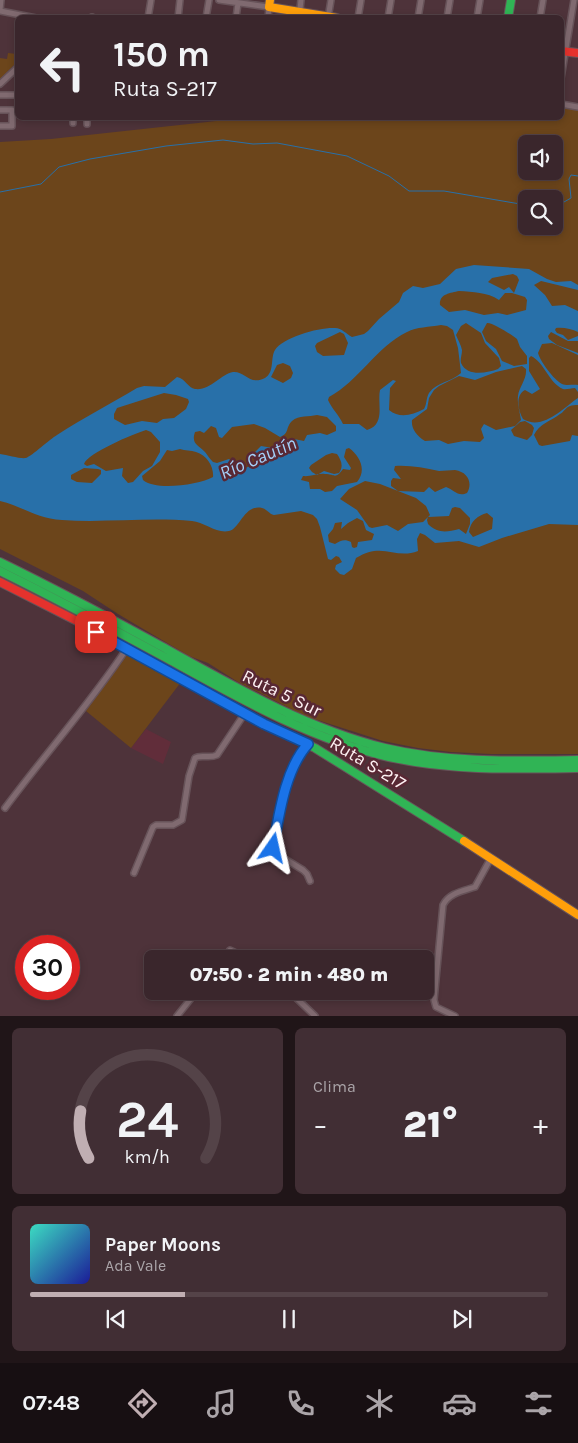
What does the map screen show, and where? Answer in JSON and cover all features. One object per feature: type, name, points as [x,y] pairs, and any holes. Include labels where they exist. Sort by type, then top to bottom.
[{"type":"main road","points":[[508,15],[511,0]]},
{"type":"main road","points":[[270,4],[299,15]]},
{"type":"main road","points":[[564,51],[578,53]]},
{"type":"main road","name":"Ruta 5 Sur","points":[[0,562],[83,604],[258,700],[333,733],[387,748],[445,758],[495,761],[578,760]]},
{"type":"main road","name":"Ruta 5 Sur","points":[[0,571],[88,616],[265,712],[333,741],[382,755],[434,765],[485,769],[578,768]]},
{"type":"main road","name":"Ruta S-217","points":[[0,582],[127,648],[245,713],[308,744],[381,788],[578,915]]},
{"type":"street","points":[[1,0],[0,11],[19,15]]},
{"type":"street","points":[[148,15],[151,0]]},
{"type":"street","points":[[178,15],[180,0]]},
{"type":"street","points":[[206,15],[209,0]]},
{"type":"street","points":[[219,0],[238,3],[270,4]]},
{"type":"street","points":[[299,15],[302,0]]},
{"type":"street","points":[[328,15],[331,0]]},
{"type":"street","points":[[358,15],[361,0]]},
{"type":"street","points":[[388,15],[391,0]]},
{"type":"street","points":[[418,15],[421,0]]},
{"type":"street","points":[[448,15],[450,0]]},
{"type":"street","points":[[478,15],[480,0]]},
{"type":"street","points":[[540,15],[543,0]]},
{"type":"street","points":[[564,46],[574,0]]},
{"type":"street","points":[[236,15],[238,3]]},
{"type":"street","points":[[0,84],[15,70]]},
{"type":"street","points":[[0,95],[15,95]]},
{"type":"street","points":[[564,105],[578,107]]},
{"type":"street","points":[[0,110],[12,110],[12,126],[0,126]]},
{"type":"street","points":[[87,124],[88,120]]},
{"type":"street","points":[[5,808],[107,679],[127,648]]},
{"type":"street","points":[[134,874],[153,827],[156,824],[173,825],[182,820],[194,758],[217,755],[245,713]]},
{"type":"street","points":[[308,744],[300,752],[286,788],[273,848],[275,853],[303,870],[310,881]]},
{"type":"street","points":[[455,1016],[436,1008],[434,1000],[443,905],[446,898],[475,887],[490,858]]},
{"type":"street","points":[[177,1016],[189,1000]]},
{"type":"street","points":[[298,1000],[315,1016]]},
{"type":"shaded area","points":[[8,53],[15,54],[15,64],[0,79],[0,58],[7,59]]},
{"type":"shaded area","points":[[564,107],[578,109],[578,754],[491,754],[418,748],[383,741],[305,716],[238,682],[208,663],[189,656],[83,591],[0,549],[0,142],[51,139],[226,120],[564,120]]},
{"type":"shaded area","points":[[128,654],[181,682],[131,748],[86,711]]},
{"type":"shaded area","points":[[146,729],[171,742],[163,764],[131,748]]},
{"type":"water","name":"Río Cautín","points":[[474,265],[529,269],[556,282],[571,281],[578,285],[578,290],[541,281],[534,285],[545,295],[552,306],[565,305],[578,311],[578,332],[562,328],[556,328],[555,330],[568,340],[578,336],[578,341],[568,341],[551,332],[548,336],[557,345],[578,353],[578,355],[552,343],[542,344],[538,353],[544,365],[555,379],[564,385],[578,385],[578,392],[575,388],[564,389],[558,386],[540,363],[531,356],[529,358],[529,371],[540,389],[532,394],[525,390],[522,392],[518,403],[523,419],[530,422],[538,422],[552,417],[578,398],[578,405],[568,407],[542,425],[534,435],[539,445],[542,446],[570,441],[572,435],[578,436],[578,525],[549,524],[479,547],[459,541],[435,543],[420,533],[417,539],[418,551],[402,554],[381,551],[365,553],[356,558],[352,569],[344,575],[335,569],[336,565],[342,562],[339,557],[336,556],[331,560],[328,559],[317,519],[313,515],[301,511],[274,515],[264,509],[256,508],[247,513],[233,529],[220,531],[192,521],[78,521],[53,519],[0,501],[0,454],[26,458],[67,429],[137,388],[144,386],[165,387],[177,377],[190,387],[200,389],[233,372],[251,379],[260,380],[265,378],[270,372],[275,350],[286,341],[302,334],[328,328],[340,329],[352,337],[364,334],[399,302],[403,293],[413,286],[423,288],[440,284],[456,269]],"holes":[[[513,274],[519,280],[514,293],[509,287],[504,290],[488,282],[492,278]],[[459,291],[490,295],[499,300],[505,293],[525,297],[527,300],[526,310],[507,315],[498,313],[484,315],[465,310],[449,312],[440,305],[441,298],[449,293]],[[466,323],[481,333],[485,343],[499,358],[501,366],[498,369],[478,373],[464,367],[461,363],[462,350],[456,335],[461,326]],[[487,323],[490,323],[517,339],[527,356],[527,364],[514,366],[502,361],[496,349],[486,341],[482,332]],[[447,326],[453,330],[458,348],[461,373],[432,389],[424,409],[406,415],[393,413],[389,410],[390,388],[396,381],[393,380],[380,390],[380,413],[377,423],[373,427],[367,430],[359,424],[343,424],[328,400],[329,397],[340,390],[396,338],[419,328]],[[340,332],[344,334],[348,343],[344,355],[323,356],[317,352],[315,346],[317,343]],[[283,363],[290,366],[293,373],[291,378],[283,383],[271,377],[277,365]],[[522,366],[526,369],[526,373],[518,396],[521,420],[515,426],[496,430],[484,424],[481,429],[484,438],[480,442],[464,441],[448,444],[439,440],[425,441],[419,437],[412,426],[412,420],[427,409],[429,398],[434,390],[459,376],[475,380],[496,372]],[[164,393],[188,399],[189,402],[186,409],[174,418],[163,419],[157,423],[142,421],[125,425],[114,419],[117,408]],[[317,415],[327,417],[336,426],[336,431],[327,435],[320,433],[307,435],[304,441],[294,439],[273,448],[261,446],[255,452],[255,463],[240,471],[234,471],[233,462],[229,459],[217,463],[213,462],[196,444],[194,439],[195,432],[200,431],[204,433],[211,426],[216,428],[219,437],[222,438],[232,427],[254,424],[280,437],[285,434],[292,421],[298,418]],[[525,421],[534,428],[532,435],[527,440],[514,436],[511,430],[520,422]],[[146,430],[151,432],[160,442],[160,452],[152,466],[143,471],[133,482],[128,483],[122,476],[123,468],[106,471],[94,464],[87,466],[84,464],[87,460],[112,444]],[[349,448],[359,459],[362,468],[362,473],[357,482],[337,486],[332,491],[325,492],[320,489],[310,489],[309,482],[301,480],[303,476],[316,475],[309,468],[326,455],[337,454],[342,465],[339,473],[343,469],[350,470],[351,468],[344,457],[346,449]],[[180,449],[200,454],[209,462],[213,477],[177,486],[157,485],[143,480],[142,476],[160,461],[167,450]],[[395,466],[412,466],[439,471],[455,470],[463,473],[469,482],[469,489],[464,494],[459,494],[446,487],[435,492],[429,487],[424,492],[398,491],[391,486],[393,478],[401,479],[394,470]],[[84,468],[101,470],[101,474],[92,483],[77,482],[71,479],[71,475]],[[365,481],[380,484],[416,498],[426,506],[430,515],[423,522],[408,524],[398,531],[387,525],[369,527],[357,510],[340,499],[349,489]],[[455,507],[460,508],[470,518],[466,534],[459,529],[439,531],[428,524],[428,517],[449,516],[452,508]],[[487,513],[493,518],[492,529],[473,537],[469,532],[471,525],[481,515]],[[357,518],[363,521],[366,530],[374,534],[372,540],[358,542],[357,547],[354,548],[351,542],[347,540],[335,544],[329,542],[328,535],[335,523],[342,522],[341,529]]]},
{"type":"water","points":[[324,471],[334,474],[339,473],[335,476],[318,474]]},
{"type":"waterway","points":[[0,192],[41,184],[59,167],[90,159],[166,146],[223,140],[253,144],[277,143],[347,156],[389,176],[409,191],[444,191],[518,204]]},
{"type":"waterway","points":[[563,202],[571,198],[569,179],[571,175],[578,176]]},
{"type":"traffic: fast","points":[[508,15],[511,0]]},
{"type":"traffic: fast","points":[[0,562],[270,704],[355,740],[409,753],[457,759],[505,761],[578,760]]},
{"type":"traffic: fast","points":[[0,571],[85,614],[248,702],[331,740],[389,757],[436,765],[483,768],[578,768]]},
{"type":"traffic: fast","points":[[170,672],[264,724],[315,748],[464,841]]},
{"type":"traffic: slow","points":[[270,0],[269,7],[318,15]]},
{"type":"traffic: slow","points":[[464,841],[578,915]]},
{"type":"traffic: jam","points":[[564,51],[578,53]]},
{"type":"traffic: jam","points":[[0,582],[81,623],[170,672]]},
{"type":"route","points":[[96,632],[264,724],[308,744],[300,752],[286,788],[273,848]]}]
